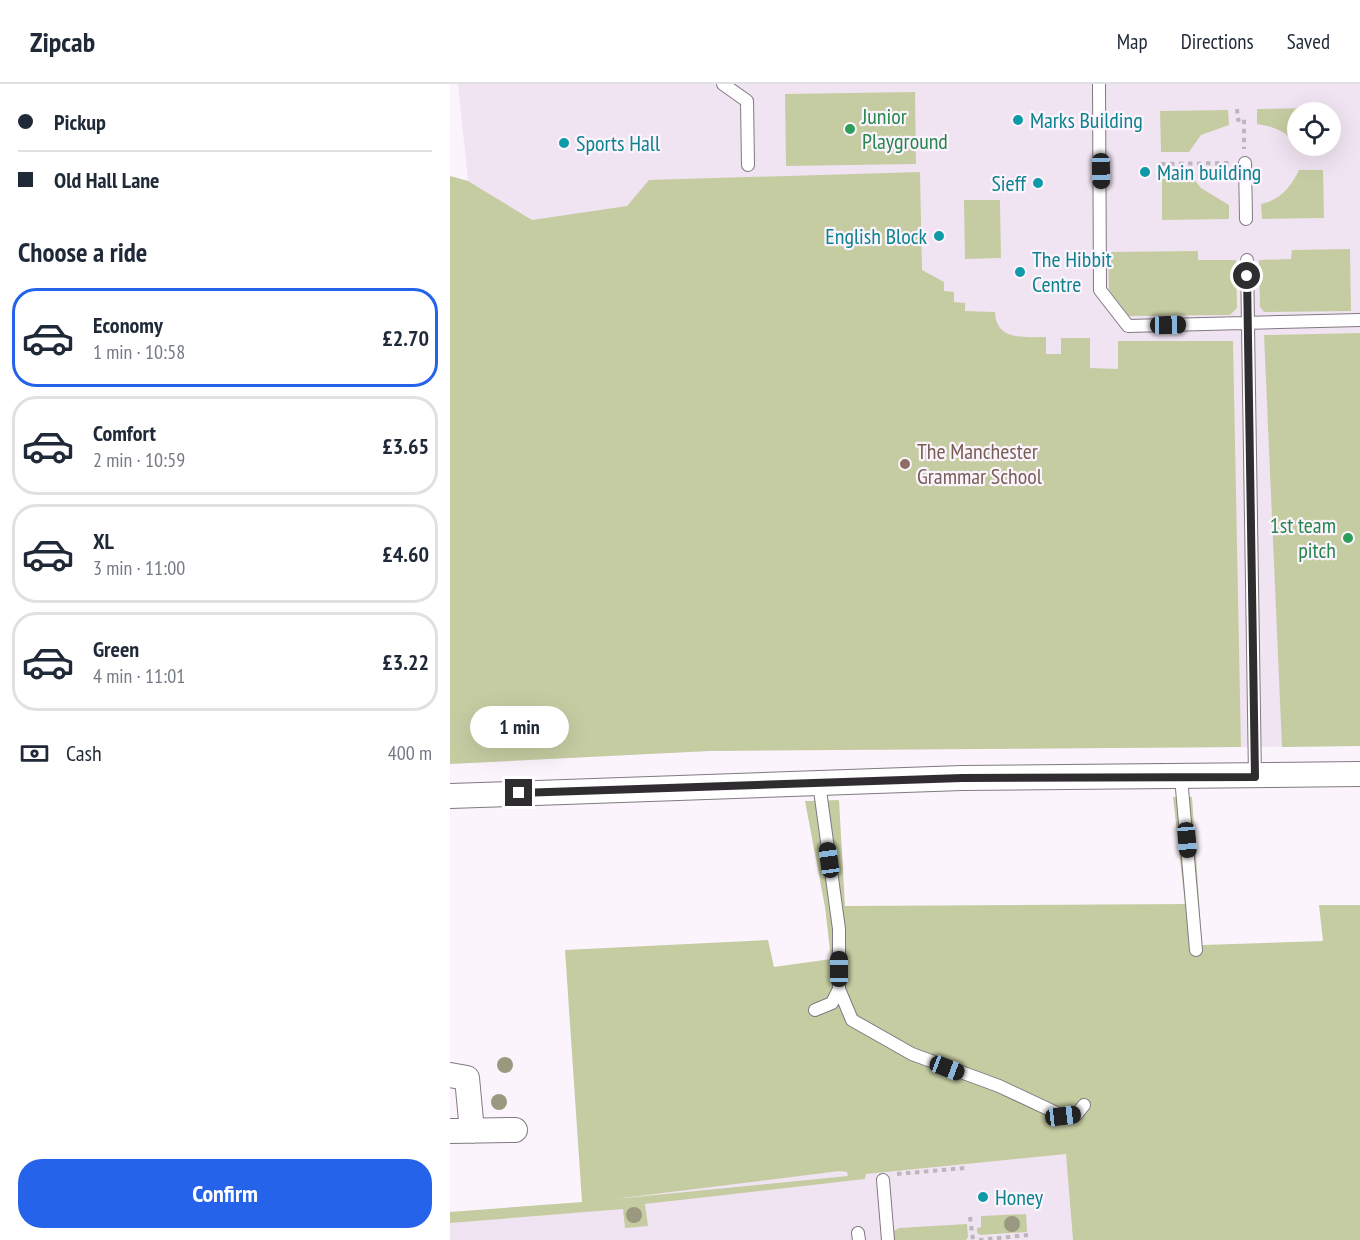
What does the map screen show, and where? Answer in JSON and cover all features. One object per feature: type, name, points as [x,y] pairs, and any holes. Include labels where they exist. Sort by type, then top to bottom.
[{"type":"street","points":[[450,795],[962,778],[1255,777],[1360,774]]},
{"type":"street","points":[[450,1075],[467,1078],[461,1131],[515,1130]]},
{"type":"lane","points":[[723,84],[747,101],[748,165]]},
{"type":"lane","points":[[1099,84],[1100,290],[1128,326],[1360,320]]},
{"type":"lane","points":[[1245,163],[1246,219]]},
{"type":"lane","points":[[1247,260],[1255,777]]},
{"type":"lane","points":[[1181,777],[1196,950]]},
{"type":"lane","points":[[819,783],[839,929],[839,989],[852,1020],[912,1054],[999,1086],[1063,1116],[1076,1115],[1084,1105]]},
{"type":"lane","points":[[814,1010],[832,1003],[839,989]]},
{"type":"lane","points":[[884,1180],[888,1240]]},
{"type":"path","points":[[1161,164],[1245,163],[1244,119],[1238,120],[1237,109]]},
{"type":"path","points":[[884,1180],[888,1175],[965,1168]]},
{"type":"path","points":[[970,1217],[973,1240]]},
{"type":"path","points":[[979,1240],[1028,1235]]},
{"type":"shaded area","name":"The Manchester Grammar School","points":[[458,84],[1360,84],[1360,746],[709,751],[450,764],[450,176],[468,181]]},
{"type":"shaded area","points":[[1078,1141],[1089,1240],[450,1240],[450,1212],[582,1203]]},
{"type":"green space","name":"Junior Playground","points":[[915,92],[916,164],[786,166],[785,94]]},
{"type":"green space","points":[[1257,109],[1287,109],[1287,135],[1281,131],[1257,124]]},
{"type":"green space","points":[[1228,110],[1229,125],[1201,135],[1189,152],[1161,152],[1160,111]]},
{"type":"green space","points":[[1299,170],[1323,170],[1324,218],[1262,219],[1261,204],[1284,192]]},
{"type":"green space","name":"The Manchester Grammar School","points":[[920,172],[922,270],[944,282],[944,291],[954,292],[954,302],[965,303],[965,311],[995,312],[1000,328],[1006,333],[1020,337],[1046,337],[1046,354],[1061,354],[1061,338],[1090,338],[1090,368],[1118,369],[1118,341],[1233,341],[1241,747],[709,751],[450,764],[450,176],[468,181],[532,220],[627,206],[649,180]]},
{"type":"green space","points":[[1162,173],[1189,173],[1201,188],[1229,205],[1229,219],[1162,220]]},
{"type":"green space","points":[[964,200],[1000,200],[1001,258],[965,259]]},
{"type":"green space","points":[[1350,249],[1351,311],[1264,312],[1260,307],[1259,260],[1291,259],[1292,250]]},
{"type":"green space","points":[[1198,251],[1198,260],[1236,260],[1237,308],[1230,315],[1129,316],[1109,290],[1108,252]]},
{"type":"green space","points":[[1360,333],[1360,746],[1282,747],[1264,335]]},
{"type":"green space","points":[[1173,797],[1192,797],[1202,945],[1323,941],[1319,905],[1360,905],[1360,1240],[1073,1240],[1066,1154],[866,1174],[865,1179],[645,1204],[648,1226],[625,1228],[623,1209],[450,1223],[450,1212],[582,1202],[565,950],[768,940],[774,967],[831,959],[825,907],[805,801],[839,800],[845,906],[1185,904]],"holes":[[[840,1171],[847,1172],[848,1176],[615,1199]]]},
{"type":"green space","points":[[1026,1214],[1027,1232],[980,1235],[977,1233],[977,1228],[981,1227],[981,1216]]},
{"type":"green space","points":[[967,1224],[968,1237],[966,1240],[893,1240],[894,1231],[899,1228]]},
{"type":"place","name":"Marks Building","points":[[1018,120]]},
{"type":"place","name":"Junior Playground","points":[[850,129]]},
{"type":"place","name":"Sports Hall","points":[[564,143]]},
{"type":"place","name":"Main building","points":[[1145,172]]},
{"type":"place","name":"Sieff","points":[[1038,183]]},
{"type":"place","name":"English Block","points":[[939,236]]},
{"type":"place","name":"The Hibbit Centre","points":[[1020,272]]},
{"type":"place","name":"The Manchester Grammar School","points":[[905,464]]},
{"type":"place","name":"1st team pitch","points":[[1348,538]]},
{"type":"place","name":"Honey","points":[[983,1197]]},
{"type":"route","points":[[519,793],[962,778],[1255,777],[1247,276]]}]
